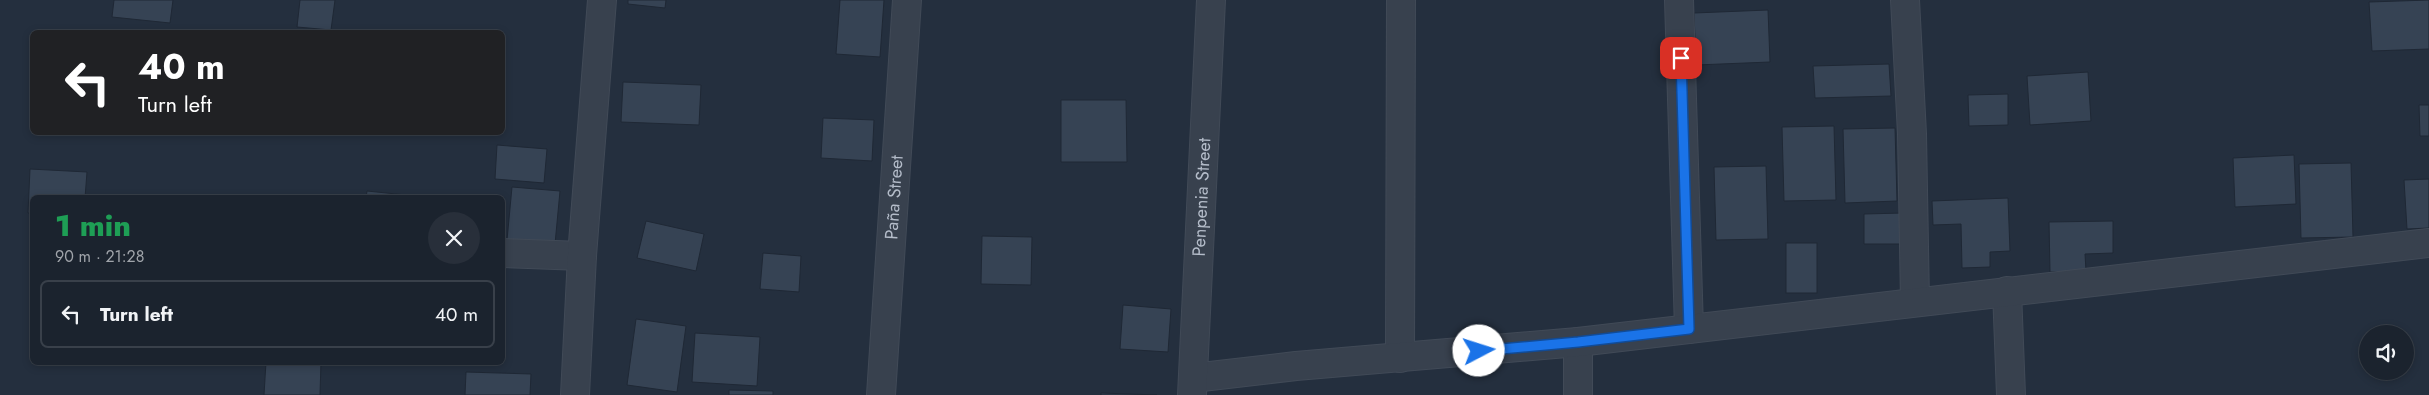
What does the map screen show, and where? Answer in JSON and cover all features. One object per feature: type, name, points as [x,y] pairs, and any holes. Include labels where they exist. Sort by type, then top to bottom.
[{"type":"street","points":[[575,395],[582,256],[602,0]]},
{"type":"street","name":"Paña Street","points":[[881,395],[907,0]]},
{"type":"street","name":"Penpenia Street","points":[[1192,386],[1211,0]]},
{"type":"street","points":[[1400,358],[1401,0]]},
{"type":"street","points":[[1679,0],[1689,329]]},
{"type":"street","points":[[1905,0],[1912,134],[1915,302]]},
{"type":"street","points":[[1192,386],[1296,366],[1578,342],[2429,243]]},
{"type":"street","points":[[505,253],[582,256]]},
{"type":"street","points":[[2007,291],[2011,395]]},
{"type":"street","points":[[1578,342],[1578,395]]},
{"type":"building","points":[[114,0],[173,0],[170,23],[112,17]]},
{"type":"building","points":[[300,0],[335,0],[331,30],[297,27]]},
{"type":"building","points":[[628,0],[666,0],[665,8],[628,4]]},
{"type":"building","points":[[840,0],[884,0],[880,57],[836,54]]},
{"type":"building","points":[[2429,0],[2429,49],[2372,51],[2369,2]]},
{"type":"building","points":[[1768,10],[1770,62],[1696,65],[1694,13]]},
{"type":"building","points":[[1889,64],[1891,96],[1815,98],[1813,66]]},
{"type":"building","points":[[2088,72],[2091,121],[2030,125],[2027,76]]},
{"type":"building","points":[[623,82],[701,85],[699,125],[621,122]]},
{"type":"building","points":[[2008,94],[2008,125],[1969,126],[1968,95]]},
{"type":"building","points":[[1061,100],[1126,100],[1127,162],[1061,162]]},
{"type":"building","points":[[2419,105],[2429,105],[2429,136],[2420,136]]},
{"type":"building","points":[[823,118],[874,120],[872,161],[821,158]]},
{"type":"building","points":[[1834,126],[1836,200],[1784,201],[1782,127]]},
{"type":"building","points":[[1895,128],[1897,201],[1845,203],[1843,129]]},
{"type":"building","points":[[497,145],[547,149],[544,183],[495,179]]},
{"type":"building","points":[[2294,155],[2296,204],[2235,207],[2233,158]]},
{"type":"building","points":[[2351,163],[2353,237],[2301,238],[2299,164]]},
{"type":"building","points":[[1766,166],[1768,239],[1716,240],[1714,167]]},
{"type":"building","points":[[30,169],[87,172],[85,195],[30,195],[30,213],[28,213]]},
{"type":"building","points":[[2429,179],[2429,228],[2407,229],[2404,180]]},
{"type":"building","points":[[512,187],[560,191],[555,244],[507,240]]},
{"type":"building","points":[[367,191],[406,195],[366,195]]},
{"type":"building","points":[[2008,198],[2010,251],[1990,252],[1990,267],[1962,268],[1961,224],[1933,225],[1932,201]]},
{"type":"building","points":[[1903,213],[1904,244],[1864,244],[1864,214]]},
{"type":"building","points":[[646,221],[704,234],[696,271],[637,258]]},
{"type":"building","points":[[2113,221],[2113,253],[2085,254],[2086,271],[2050,272],[2049,222]]},
{"type":"building","points":[[982,236],[1032,237],[1031,285],[981,284]]},
{"type":"building","points":[[1786,243],[1817,243],[1817,293],[1786,293]]},
{"type":"building","points":[[763,253],[801,256],[799,292],[760,289]]},
{"type":"building","points":[[1123,305],[1171,309],[1168,352],[1120,349]]},
{"type":"building","points":[[636,319],[686,326],[677,392],[627,385]]},
{"type":"building","points":[[695,333],[760,337],[757,386],[692,382]]},
{"type":"building","points":[[266,365],[321,365],[320,395],[264,395]]},
{"type":"building","points":[[466,372],[531,374],[530,395],[465,395]]},
{"type":"building","points":[[729,390],[773,391],[773,395],[729,395]]},
{"type":"building","points":[[1101,393],[1157,395],[1101,395]]},
{"type":"route","points":[[1479,351],[1689,329],[1681,58]]}]
